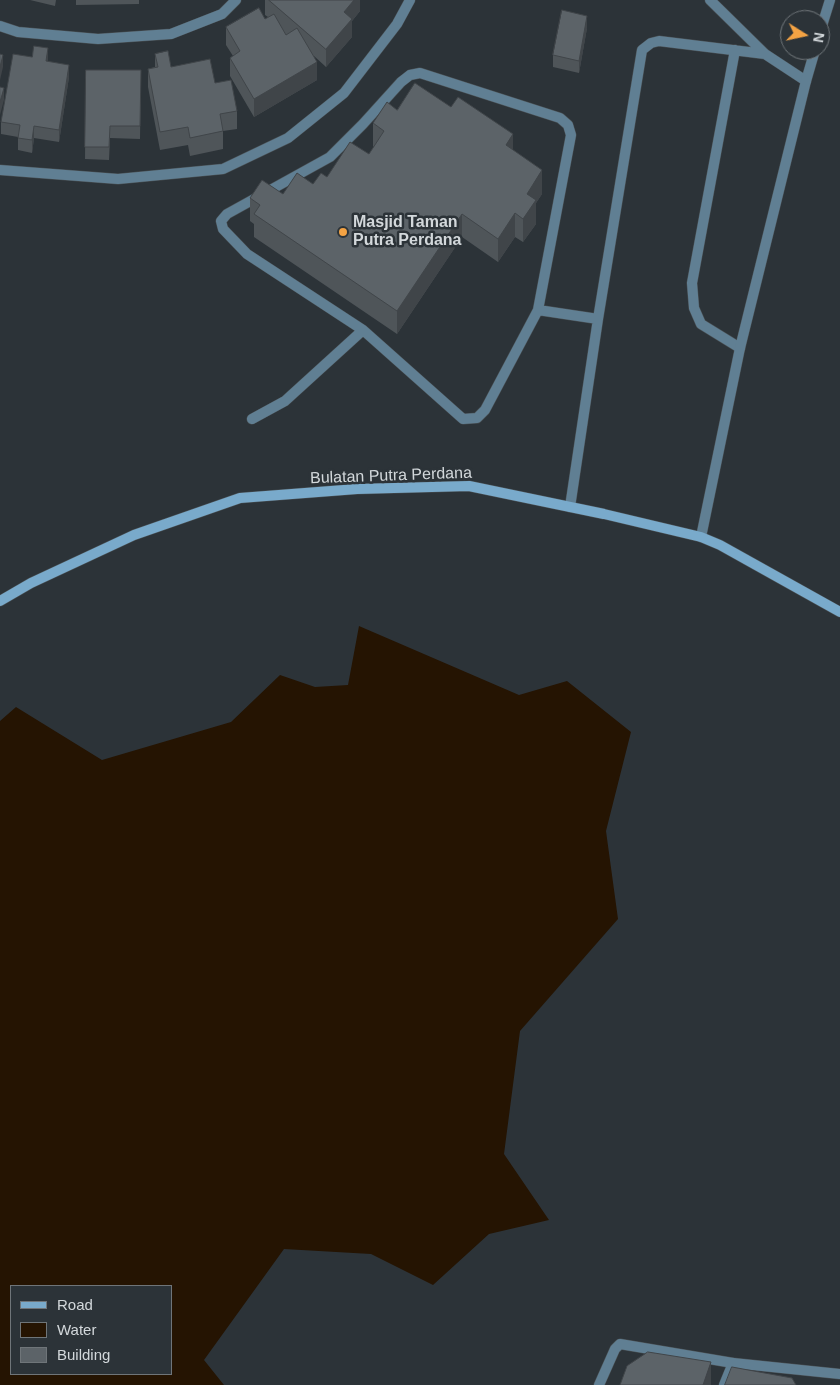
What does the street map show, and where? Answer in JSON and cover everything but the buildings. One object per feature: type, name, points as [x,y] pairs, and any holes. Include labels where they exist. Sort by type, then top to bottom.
[{"type":"street","points":[[0,26],[18,32],[98,39],[171,34],[222,14],[236,0]]},
{"type":"street","points":[[0,170],[118,179],[223,169],[288,138],[344,93],[397,24],[410,0]]},
{"type":"street","points":[[710,0],[765,54],[806,81]]},
{"type":"street","points":[[570,507],[598,318],[642,50],[651,43],[659,41],[765,54]]},
{"type":"street","points":[[735,50],[692,284],[694,308],[701,324],[740,348]]},
{"type":"street","points":[[701,537],[740,348],[812,60]]},
{"type":"street","points":[[420,73],[560,118],[568,125],[571,135],[538,310],[485,410],[477,418],[464,419],[363,330],[247,254],[223,229],[221,221],[227,214],[330,157],[401,82],[410,75],[420,73]]},
{"type":"street","points":[[538,310],[598,318]]},
{"type":"street","points":[[252,419],[285,401],[363,330]]},
{"type":"street","name":"Bulatan Putra Perdana","points":[[0,601],[31,583],[134,535],[240,498],[357,489],[469,486],[701,537],[720,545],[840,612]]},
{"type":"street","points":[[599,1385],[614,1350],[620,1344],[733,1363],[840,1374]]},
{"type":"street","points":[[724,1385],[733,1363]]},
{"type":"water","points":[[359,626],[519,695],[567,681],[631,732],[606,831],[618,919],[520,1031],[504,1154],[549,1220],[489,1234],[433,1285],[371,1254],[284,1249],[204,1360],[224,1385],[0,1385],[0,721],[16,707],[102,760],[231,722],[280,675],[315,687],[348,685]]},
{"type":"place","name":"Masjid Taman Putra Perdana","points":[[343,232]]}]
